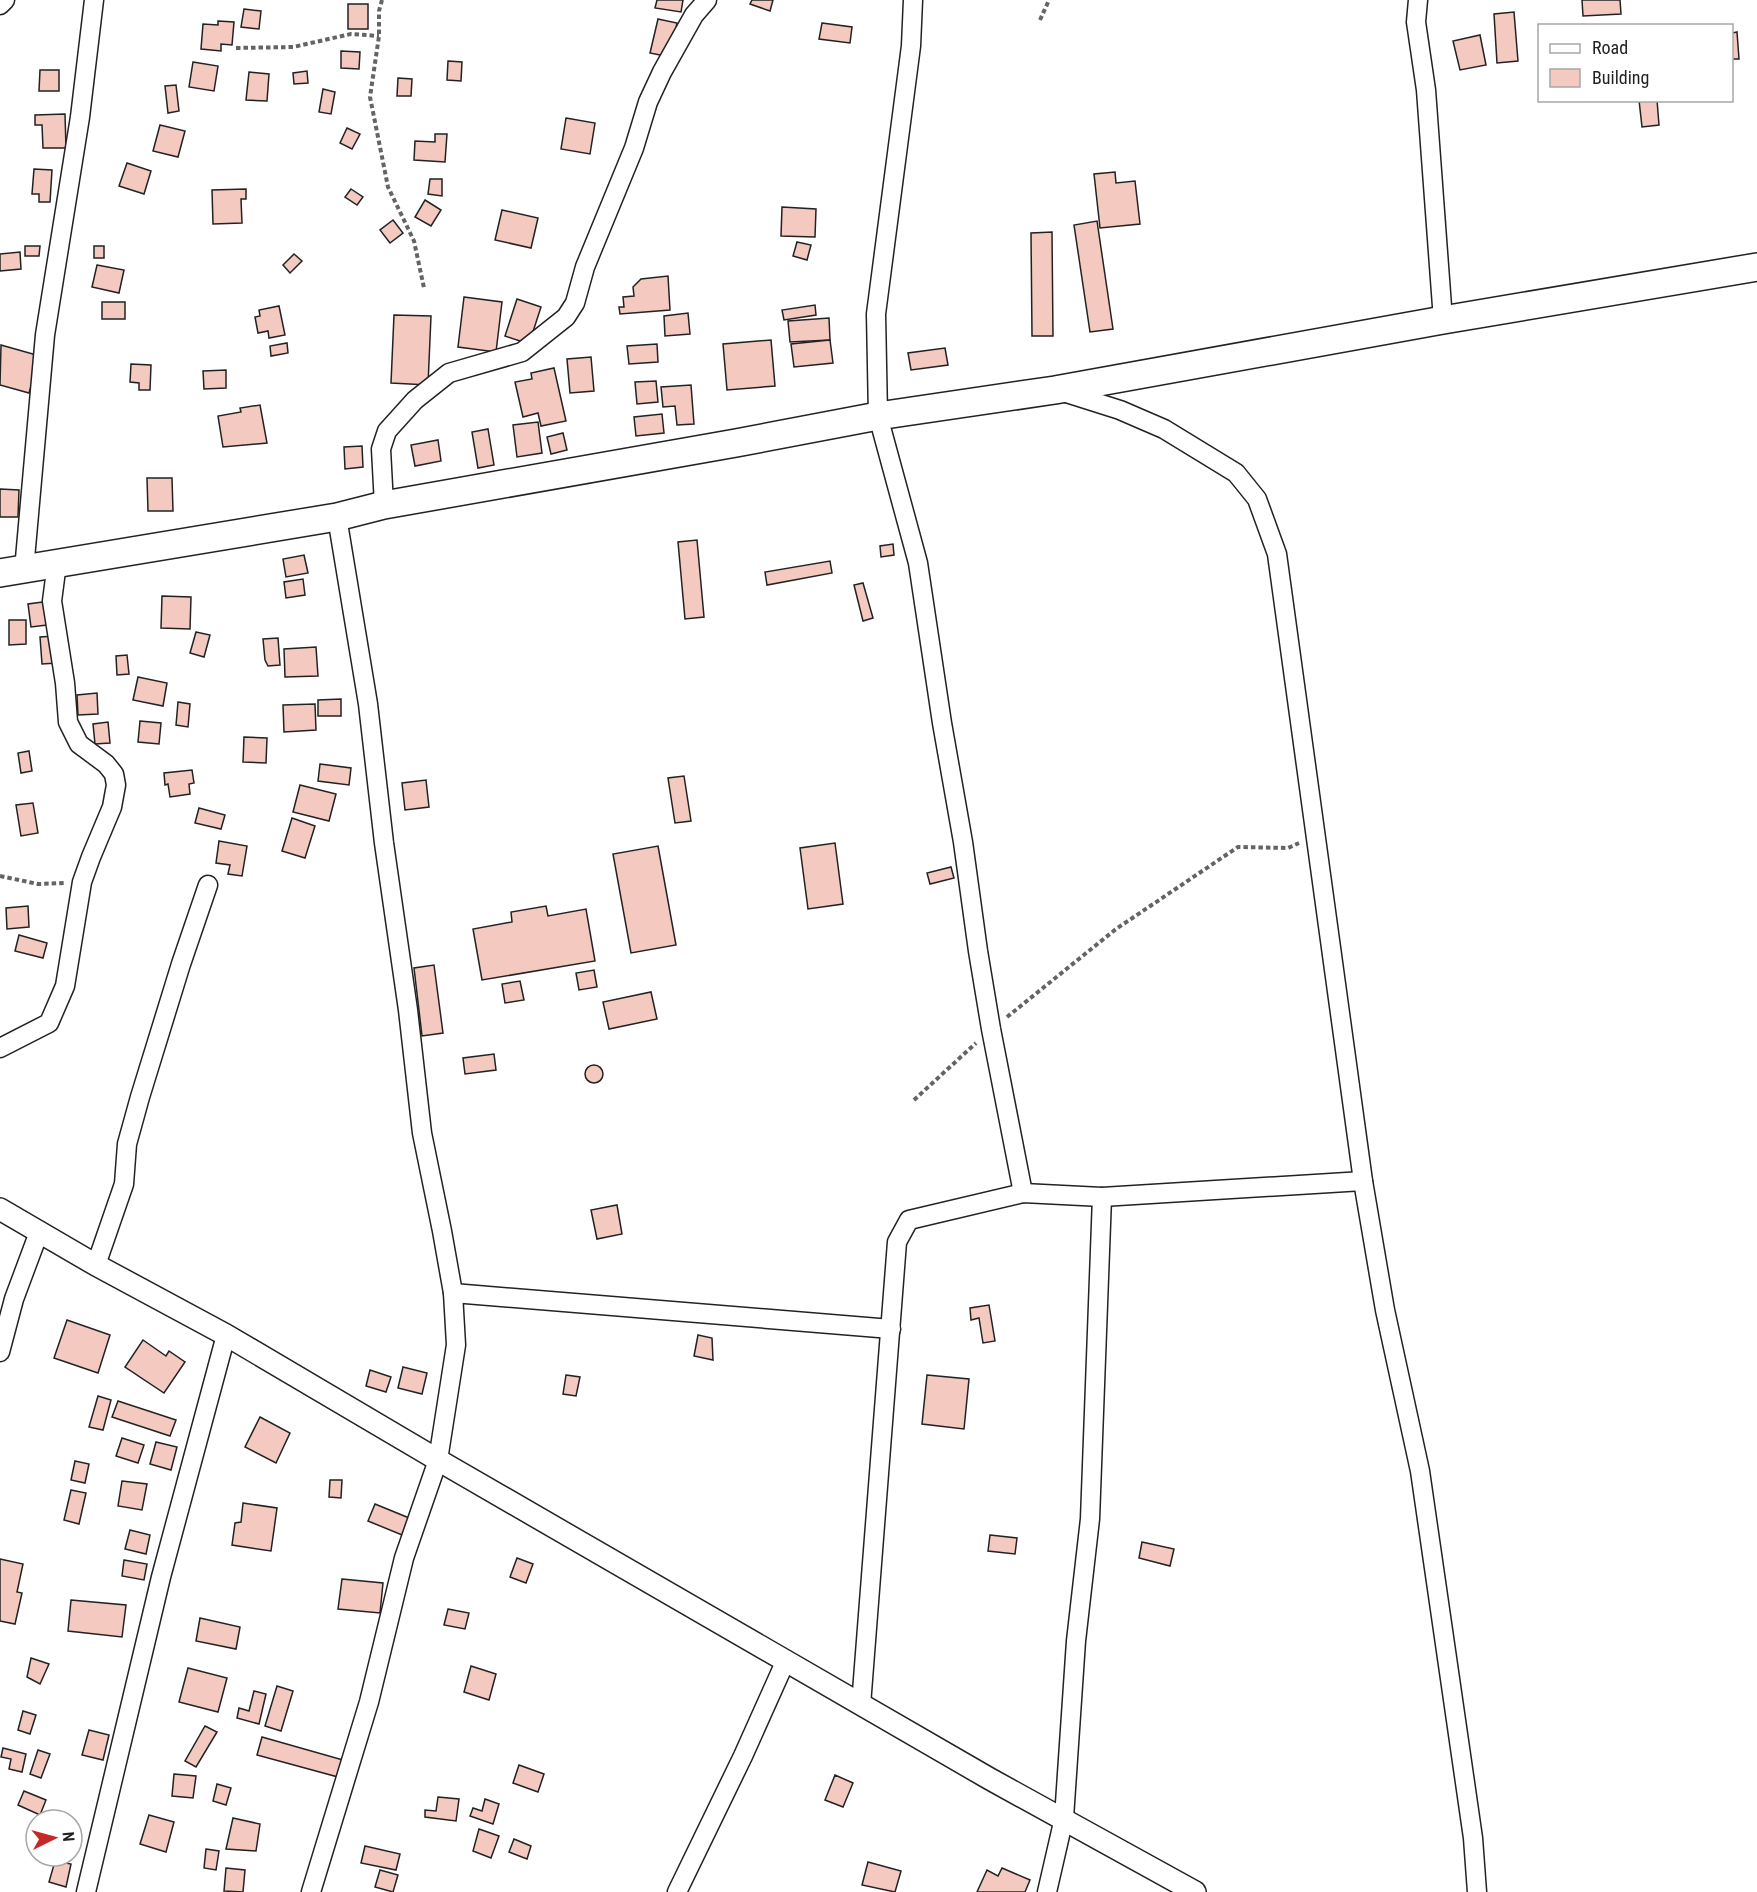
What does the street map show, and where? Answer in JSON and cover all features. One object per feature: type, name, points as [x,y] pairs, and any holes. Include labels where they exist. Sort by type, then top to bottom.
[{"type":"main road","points":[[12,572],[337,517],[384,505],[878,416],[1055,390],[1443,320],[1711,277],[1757,267]]},
{"type":"street","points":[[0,5],[5,0]]},
{"type":"street","points":[[12,572],[94,0]]},
{"type":"street","points":[[384,505],[381,448],[387,431],[415,400],[449,372],[522,352],[566,317],[575,303],[585,267],[634,147],[648,102],[694,15],[707,0]]},
{"type":"street","points":[[914,0],[911,46],[876,314],[878,416],[918,563],[963,842],[978,951],[1023,1193]]},
{"type":"street","points":[[1418,0],[1416,22],[1426,90],[1443,320]]},
{"type":"street","points":[[1055,390],[1120,410],[1164,429],[1236,473],[1257,499],[1277,554],[1364,1181],[1385,1310],[1420,1471],[1473,1838],[1477,1892]]},
{"type":"street","points":[[311,1892],[369,1702],[405,1558],[438,1460],[456,1345],[453,1293],[422,1133],[368,704],[337,517]]},
{"type":"street","points":[[0,1048],[49,1023],[65,986],[82,882],[112,807],[116,785],[114,774],[106,764],[79,744],[68,722],[65,683],[52,601],[57,563]]},
{"type":"street","points":[[96,1265],[124,1184],[127,1144],[140,1097],[208,885]]},
{"type":"street","points":[[861,1705],[897,1242],[909,1220],[1023,1193],[1102,1197],[1364,1181]]},
{"type":"street","points":[[1047,1892],[1064,1818],[1076,1641],[1090,1519],[1102,1197]]},
{"type":"street","points":[[0,1209],[96,1265],[226,1335],[990,1779],[1195,1892]]},
{"type":"street","points":[[0,1352],[14,1299],[39,1232]]},
{"type":"street","points":[[453,1293],[891,1329]]},
{"type":"street","points":[[86,1892],[161,1577],[226,1335]]},
{"type":"street","points":[[677,1892],[743,1756],[786,1660]]},
{"type":"path","points":[[382,0],[370,97],[388,187],[414,241],[424,288]]},
{"type":"path","points":[[1040,21],[1049,0]]},
{"type":"path","points":[[236,48],[293,47],[351,34],[379,36]]},
{"type":"path","points":[[914,1100],[991,1029],[1116,929],[1238,847],[1288,848],[1316,834]]},
{"type":"path","points":[[0,876],[38,884],[82,882]]},
{"type":"building","points":[[657,0],[683,0],[681,12],[655,8]]},
{"type":"building","points":[[752,0],[773,0],[770,11],[750,4]]},
{"type":"building","points":[[1582,0],[1620,0],[1621,14],[1583,16]]},
{"type":"building","points":[[348,4],[368,4],[368,29],[348,29]]},
{"type":"building","points":[[244,9],[261,11],[259,29],[241,27]]},
{"type":"building","points":[[1514,12],[1518,61],[1497,63],[1494,14]]},
{"type":"building","points":[[658,19],[677,23],[670,57],[650,53]]},
{"type":"building","points":[[218,21],[234,22],[232,45],[221,44],[221,51],[201,49],[203,24],[218,25]]},
{"type":"building","points":[[822,23],[852,27],[850,43],[819,39]]},
{"type":"building","points":[[1737,32],[1739,59],[1733,59],[1733,33]]},
{"type":"building","points":[[1480,35],[1486,65],[1460,70],[1453,41]]},
{"type":"building","points":[[341,51],[360,52],[359,69],[341,68]]},
{"type":"building","points":[[448,61],[462,62],[461,81],[447,80]]},
{"type":"building","points":[[193,62],[218,66],[214,91],[189,87]]},
{"type":"building","points":[[40,70],[59,70],[59,91],[39,91]]},
{"type":"building","points":[[307,71],[308,83],[294,84],[293,73]]},
{"type":"building","points":[[249,72],[269,74],[267,101],[246,100]]},
{"type":"building","points":[[398,78],[412,79],[411,96],[397,96]]},
{"type":"building","points":[[176,85],[179,111],[168,113],[165,86]]},
{"type":"building","points":[[323,89],[335,92],[331,114],[319,112]]},
{"type":"building","points":[[1639,102],[1657,102],[1659,125],[1642,127]]},
{"type":"building","points":[[65,114],[66,148],[43,148],[42,125],[35,125],[35,115]]},
{"type":"building","points":[[566,118],[595,123],[590,154],[561,149]]},
{"type":"building","points":[[160,125],[185,131],[178,157],[153,151]]},
{"type":"building","points":[[347,128],[360,134],[352,149],[340,143]]},
{"type":"building","points":[[435,134],[447,134],[445,162],[414,160],[415,141],[435,142]]},
{"type":"building","points":[[127,163],[151,171],[144,194],[119,186]]},
{"type":"building","points":[[34,169],[52,170],[50,202],[39,202],[39,194],[32,194]]},
{"type":"building","points":[[1115,172],[1116,183],[1135,181],[1140,224],[1100,228],[1094,174]]},
{"type":"building","points":[[430,179],[442,179],[442,196],[428,194]]},
{"type":"building","points":[[246,189],[246,199],[241,199],[242,223],[213,224],[212,190]]},
{"type":"building","points":[[351,189],[363,197],[357,205],[345,197]]},
{"type":"building","points":[[425,200],[441,210],[431,226],[415,217]]},
{"type":"building","points":[[782,207],[816,209],[815,237],[781,236]]},
{"type":"building","points":[[502,210],[538,218],[531,248],[495,240]]},
{"type":"building","points":[[393,220],[403,233],[390,243],[380,230]]},
{"type":"building","points":[[1097,221],[1113,329],[1090,332],[1074,225]]},
{"type":"building","points":[[1052,232],[1053,336],[1032,336],[1031,233]]},
{"type":"building","points":[[797,242],[811,245],[807,260],[793,256]]},
{"type":"building","points":[[25,246],[40,246],[39,256],[25,256]]},
{"type":"building","points":[[94,246],[104,246],[104,258],[94,258]]},
{"type":"building","points":[[20,252],[21,269],[0,271],[0,254]]},
{"type":"building","points":[[294,254],[302,261],[290,273],[283,265]]},
{"type":"building","points":[[97,265],[124,270],[119,293],[92,287]]},
{"type":"building","points":[[668,276],[670,310],[620,314],[619,307],[624,307],[623,297],[634,296],[633,287],[641,279]]},
{"type":"building","points":[[464,297],[502,302],[496,352],[458,347]]},
{"type":"building","points":[[517,299],[541,307],[529,344],[505,336]]},
{"type":"building","points":[[102,302],[125,302],[125,319],[102,319]]},
{"type":"building","points":[[815,305],[816,315],[784,320],[782,310]]},
{"type":"building","points":[[279,306],[285,335],[269,338],[268,331],[258,333],[255,317],[260,316],[259,310]]},
{"type":"building","points":[[688,313],[690,334],[665,336],[664,316]]},
{"type":"building","points":[[394,315],[431,316],[428,385],[391,383]]},
{"type":"building","points":[[829,318],[830,340],[790,342],[788,321]]},
{"type":"building","points":[[771,340],[775,386],[727,390],[723,344]]},
{"type":"building","points":[[830,340],[833,363],[794,367],[791,344]]},
{"type":"building","points":[[287,343],[288,353],[271,356],[270,346]]},
{"type":"building","points":[[657,344],[658,362],[629,364],[627,346]]},
{"type":"building","points":[[1,345],[40,356],[29,393],[0,385]]},
{"type":"building","points":[[945,348],[948,365],[911,370],[908,353]]},
{"type":"building","points":[[591,357],[594,391],[570,393],[567,359]]},
{"type":"building","points":[[131,364],[151,365],[150,390],[139,390],[139,383],[130,382]]},
{"type":"building","points":[[554,368],[566,421],[541,426],[538,413],[523,417],[515,382],[532,379],[531,373]]},
{"type":"building","points":[[226,370],[226,388],[204,389],[203,371]]},
{"type":"building","points":[[656,381],[658,402],[637,404],[635,382]]},
{"type":"building","points":[[691,385],[694,424],[677,425],[675,406],[663,407],[661,387]]},
{"type":"building","points":[[260,405],[267,443],[223,447],[218,416],[241,412],[240,408]]},
{"type":"building","points":[[662,414],[664,433],[636,436],[634,417]]},
{"type":"building","points":[[538,422],[542,453],[517,457],[513,425]]},
{"type":"building","points":[[488,429],[494,465],[478,468],[472,432]]},
{"type":"building","points":[[563,433],[567,450],[551,454],[547,437]]},
{"type":"building","points":[[438,440],[441,461],[415,466],[411,445]]},
{"type":"building","points":[[362,446],[363,467],[345,469],[344,447]]},
{"type":"building","points":[[147,478],[172,478],[173,511],[148,511]]},
{"type":"building","points":[[0,489],[19,490],[18,517],[0,517]]},
{"type":"building","points":[[697,540],[704,617],[685,619],[678,542]]},
{"type":"building","points":[[893,544],[894,555],[881,557],[880,546]]},
{"type":"building","points":[[304,555],[308,573],[286,577],[283,559]]},
{"type":"building","points":[[830,561],[832,573],[767,585],[765,572]]},
{"type":"building","points":[[303,579],[305,595],[286,598],[284,582]]},
{"type":"building","points":[[863,583],[873,618],[863,621],[854,585]]},
{"type":"building","points":[[162,596],[191,597],[190,629],[161,628]]},
{"type":"building","points":[[50,601],[55,624],[31,627],[28,604]]},
{"type":"building","points":[[9,620],[26,620],[26,644],[9,645]]},
{"type":"building","points":[[196,632],[210,635],[204,657],[190,653]]},
{"type":"building","points":[[55,636],[57,663],[42,664],[40,637]]},
{"type":"building","points":[[278,638],[280,665],[268,666],[265,660],[263,639]]},
{"type":"building","points":[[316,647],[318,676],[285,677],[284,649]]},
{"type":"building","points":[[127,655],[129,674],[117,675],[116,656]]},
{"type":"building","points":[[138,677],[167,683],[163,706],[133,700]]},
{"type":"building","points":[[97,693],[98,714],[78,715],[77,695]]},
{"type":"building","points":[[341,699],[341,716],[318,716],[318,700]]},
{"type":"building","points":[[178,702],[190,704],[188,727],[176,725]]},
{"type":"building","points":[[315,704],[316,730],[284,732],[283,705]]},
{"type":"building","points":[[140,721],[161,723],[159,744],[138,742]]},
{"type":"building","points":[[108,722],[110,743],[95,744],[93,724]]},
{"type":"building","points":[[244,737],[267,738],[266,763],[243,762]]},
{"type":"building","points":[[29,751],[32,771],[21,773],[18,753]]},
{"type":"building","points":[[320,764],[351,768],[349,785],[318,781]]},
{"type":"building","points":[[192,770],[194,783],[189,784],[190,794],[170,797],[168,784],[165,785],[164,773]]},
{"type":"building","points":[[684,776],[691,821],[675,823],[668,778]]},
{"type":"building","points":[[426,780],[429,807],[405,810],[402,783]]},
{"type":"building","points":[[300,785],[336,794],[329,821],[293,812]]},
{"type":"building","points":[[33,803],[38,833],[21,836],[16,805]]},
{"type":"building","points":[[199,808],[225,815],[221,829],[195,823]]},
{"type":"building","points":[[292,818],[315,826],[305,858],[282,851]]},
{"type":"building","points":[[219,841],[247,846],[242,876],[228,874],[230,865],[216,863]]},
{"type":"building","points":[[835,843],[843,904],[808,909],[800,848]]},
{"type":"building","points":[[658,846],[676,945],[631,953],[613,854]]},
{"type":"building","points":[[951,867],[954,878],[930,884],[927,873]]},
{"type":"building","points":[[28,906],[29,927],[7,929],[6,908]]},
{"type":"building","points":[[546,906],[548,916],[586,909],[595,961],[482,980],[473,929],[512,922],[511,912]]},
{"type":"building","points":[[19,935],[47,943],[43,958],[15,951]]},
{"type":"building","points":[[434,965],[443,1033],[422,1036],[414,968]]},
{"type":"building","points":[[594,970],[597,987],[579,990],[576,973]]},
{"type":"building","points":[[520,981],[524,1000],[505,1003],[502,984]]},
{"type":"building","points":[[651,992],[657,1019],[609,1029],[603,1002]]},
{"type":"building","points":[[494,1054],[496,1070],[465,1074],[463,1058]]},
{"type":"building","points":[[594,1065],[600,1068],[603,1074],[600,1080],[594,1083],[588,1080],[585,1074],[588,1068]]},
{"type":"building","points":[[617,1205],[622,1234],[597,1239],[591,1210]]},
{"type":"building","points":[[989,1305],[995,1341],[983,1343],[979,1318],[971,1320],[970,1308]]},
{"type":"building","points":[[67,1320],[110,1335],[98,1373],[54,1358]]},
{"type":"building","points":[[698,1335],[712,1338],[713,1360],[694,1356]]},
{"type":"building","points":[[143,1340],[166,1356],[169,1351],[185,1362],[164,1393],[125,1367]]},
{"type":"building","points":[[403,1367],[427,1373],[422,1394],[398,1388]]},
{"type":"building","points":[[370,1370],[391,1377],[386,1392],[366,1386]]},
{"type":"building","points":[[566,1375],[580,1377],[576,1396],[563,1394]]},
{"type":"building","points":[[927,1375],[969,1379],[964,1429],[922,1424]]},
{"type":"building","points":[[98,1396],[111,1400],[103,1430],[89,1427]]},
{"type":"building","points":[[118,1401],[176,1420],[170,1436],[112,1417]]},
{"type":"building","points":[[260,1417],[290,1433],[276,1463],[245,1447]]},
{"type":"building","points":[[122,1438],[144,1445],[138,1463],[116,1456]]},
{"type":"building","points":[[156,1442],[177,1447],[171,1470],[150,1464]]},
{"type":"building","points":[[75,1461],[89,1464],[85,1483],[71,1480]]},
{"type":"building","points":[[330,1480],[342,1480],[341,1498],[329,1497]]},
{"type":"building","points":[[122,1481],[147,1484],[142,1510],[118,1506]]},
{"type":"building","points":[[71,1490],[86,1493],[79,1524],[64,1520]]},
{"type":"building","points":[[243,1503],[277,1508],[271,1551],[232,1545],[235,1523],[241,1522]]},
{"type":"building","points":[[375,1504],[414,1520],[407,1537],[368,1521]]},
{"type":"building","points":[[130,1530],[150,1535],[146,1554],[125,1549]]},
{"type":"building","points":[[990,1535],[1017,1538],[1015,1554],[988,1551]]},
{"type":"building","points":[[1142,1542],[1174,1549],[1170,1566],[1139,1558]]},
{"type":"building","points":[[517,1558],[533,1564],[526,1583],[510,1577]]},
{"type":"building","points":[[0,1559],[23,1564],[17,1592],[22,1593],[15,1624],[0,1621]]},
{"type":"building","points":[[124,1560],[147,1564],[144,1580],[122,1576]]},
{"type":"building","points":[[342,1579],[383,1583],[380,1613],[338,1609]]},
{"type":"building","points":[[71,1600],[126,1605],[122,1637],[68,1631]]},
{"type":"building","points":[[448,1609],[469,1613],[465,1629],[444,1625]]},
{"type":"building","points":[[200,1618],[240,1627],[236,1649],[196,1641]]},
{"type":"building","points":[[31,1658],[49,1664],[40,1684],[27,1677]]},
{"type":"building","points":[[471,1666],[496,1674],[489,1700],[464,1692]]},
{"type":"building","points":[[188,1668],[227,1678],[218,1712],[179,1702]]},
{"type":"building","points":[[277,1686],[293,1691],[281,1731],[265,1726]]},
{"type":"building","points":[[254,1691],[266,1694],[259,1724],[237,1718],[239,1708],[249,1711]]},
{"type":"building","points":[[23,1711],[36,1715],[30,1734],[18,1730]]},
{"type":"building","points":[[205,1726],[217,1732],[196,1767],[185,1761]]},
{"type":"building","points":[[89,1730],[109,1735],[103,1760],[82,1755]]},
{"type":"building","points":[[262,1737],[343,1760],[338,1777],[257,1755]]},
{"type":"building","points":[[3,1748],[26,1754],[22,1772],[9,1769],[11,1759],[1,1757]]},
{"type":"building","points":[[38,1750],[50,1754],[41,1778],[30,1774]]},
{"type":"building","points":[[519,1765],[544,1774],[538,1792],[513,1783]]},
{"type":"building","points":[[174,1774],[196,1776],[193,1798],[172,1796]]},
{"type":"building","points":[[835,1775],[853,1783],[843,1807],[825,1800]]},
{"type":"building","points":[[217,1784],[231,1788],[226,1805],[213,1801]]},
{"type":"building","points":[[24,1791],[46,1800],[43,1808],[25,1808],[18,1805]]},
{"type":"building","points":[[438,1797],[459,1799],[456,1821],[425,1817],[425,1810],[436,1811]]},
{"type":"building","points":[[485,1799],[499,1804],[493,1824],[470,1816],[473,1808],[482,1811]]},
{"type":"building","points":[[149,1815],[174,1822],[166,1852],[140,1844]]},
{"type":"building","points":[[233,1818],[260,1824],[256,1851],[226,1849]]},
{"type":"building","points":[[479,1829],[499,1836],[491,1858],[473,1851]]},
{"type":"building","points":[[514,1839],[531,1846],[527,1859],[509,1852]]},
{"type":"building","points":[[365,1846],[400,1854],[396,1870],[361,1863]]},
{"type":"building","points":[[206,1849],[219,1851],[216,1870],[204,1868]]},
{"type":"building","points":[[868,1862],[901,1871],[895,1892],[862,1885]]},
{"type":"building","points":[[53,1868],[70,1868],[66,1887],[49,1882]]},
{"type":"building","points":[[226,1868],[245,1870],[243,1892],[224,1891]]},
{"type":"building","points":[[1002,1868],[1030,1880],[1025,1892],[977,1892],[987,1870],[998,1876]]},
{"type":"building","points":[[380,1870],[398,1875],[393,1892],[375,1887]]}]
